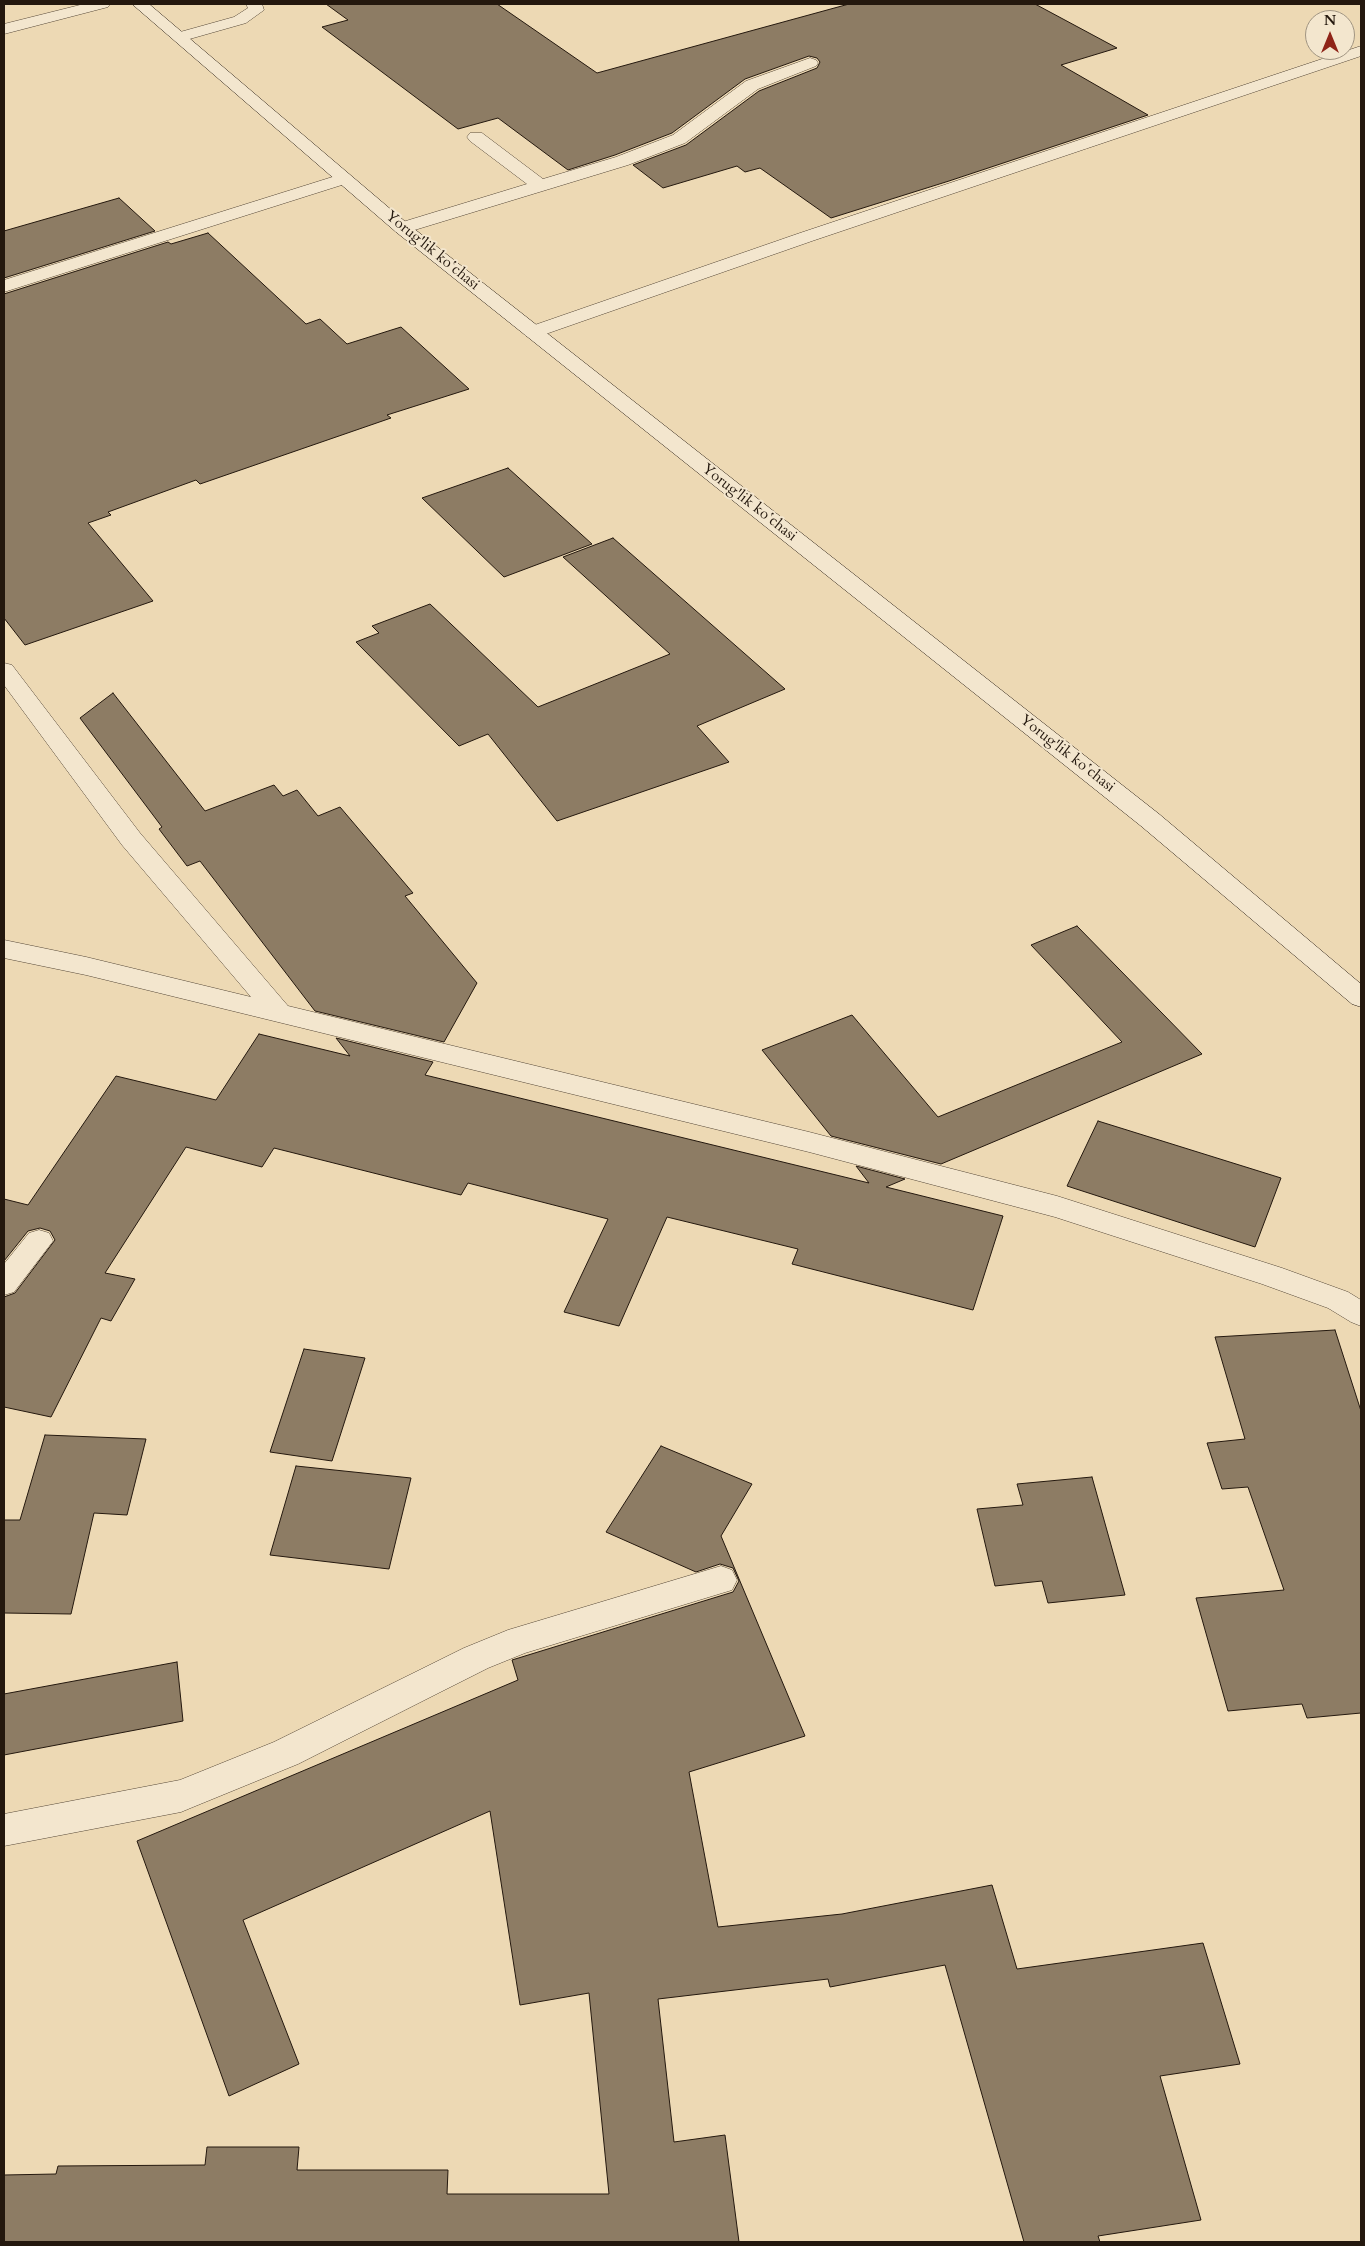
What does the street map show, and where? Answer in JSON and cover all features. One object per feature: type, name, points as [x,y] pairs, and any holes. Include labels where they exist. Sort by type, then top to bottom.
[{"type":"street","points":[[4,29],[102,4]]},
{"type":"street","name":"Yorug'lik koʻchasi","points":[[140,4],[342,179],[402,228],[1150,820],[1361,998]]},
{"type":"street","points":[[179,38],[240,20],[256,10],[254,4]]},
{"type":"street","points":[[533,332],[815,234],[1361,51]]},
{"type":"street","points":[[402,228],[622,161],[679,139],[752,85],[810,63]]},
{"type":"street","points":[[476,137],[541,186]]},
{"type":"street","points":[[4,286],[342,179]]},
{"type":"street","points":[[4,670],[131,839],[280,1014]]},
{"type":"street","points":[[4,949],[86,966],[809,1142],[1057,1207],[1272,1276],[1338,1300],[1361,1314]]},
{"type":"street","points":[[4,1284],[39,1241]]},
{"type":"street","points":[[4,1830],[181,1796],[286,1753],[476,1658],[520,1640],[721,1580]]},
{"type":"building","points":[[326,4],[497,4],[597,73],[849,4],[1035,4],[1117,48],[1061,65],[1148,115],[831,218],[760,168],[745,172],[737,166],[663,188],[633,165],[686,145],[759,91],[817,68],[820,62],[817,58],[809,56],[745,79],[672,133],[615,155],[568,170],[498,118],[458,129],[322,27],[348,20]]},
{"type":"building","points":[[119,198],[155,231],[4,278],[4,231]]},
{"type":"building","points":[[208,233],[306,324],[320,319],[347,344],[401,327],[469,389],[387,415],[391,418],[200,484],[196,480],[108,512],[111,515],[88,523],[153,601],[25,645],[4,618],[4,294],[168,242],[171,244]]},
{"type":"building","points":[[508,468],[592,544],[504,577],[422,498]]},
{"type":"building","points":[[613,538],[785,689],[697,726],[729,762],[557,821],[488,734],[459,746],[356,642],[379,633],[372,626],[430,604],[538,707],[670,654],[563,557]]},
{"type":"building","points":[[113,693],[205,811],[274,785],[283,796],[297,790],[318,816],[340,807],[413,893],[405,896],[477,983],[444,1042],[315,1011],[200,861],[187,866],[159,829],[162,827],[80,718]]},
{"type":"building","points":[[1077,926],[1202,1054],[941,1164],[831,1136],[762,1050],[852,1015],[938,1117],[1122,1042],[1031,945]]},
{"type":"building","points":[[259,1034],[350,1056],[336,1038],[433,1062],[425,1075],[869,1183],[856,1166],[905,1179],[886,1187],[1003,1216],[973,1310],[792,1264],[798,1249],[667,1217],[619,1326],[564,1312],[608,1219],[468,1183],[461,1195],[274,1148],[262,1167],[186,1147],[105,1273],[135,1279],[111,1321],[101,1318],[51,1417],[4,1407],[4,1297],[15,1293],[55,1240],[50,1231],[40,1228],[28,1231],[4,1261],[4,1199],[28,1205],[116,1076],[216,1100]]},
{"type":"building","points":[[1098,1121],[1281,1178],[1255,1247],[1067,1186]]},
{"type":"building","points":[[1335,1330],[1361,1411],[1361,1713],[1307,1718],[1302,1704],[1228,1711],[1196,1598],[1284,1590],[1248,1487],[1222,1489],[1207,1443],[1245,1439],[1215,1337]]},
{"type":"building","points":[[304,1349],[365,1358],[332,1461],[270,1452]]},
{"type":"building","points":[[45,1435],[146,1439],[127,1515],[94,1513],[71,1614],[4,1613],[4,1520],[20,1520]]},
{"type":"building","points":[[661,1446],[752,1484],[721,1536],[805,1736],[689,1772],[718,1927],[842,1914],[992,1885],[1017,1969],[1203,1943],[1240,2064],[1160,2076],[1201,2220],[1098,2236],[1100,2242],[1024,2242],[945,1965],[830,1987],[828,1979],[658,1999],[674,2142],[725,2135],[739,2242],[4,2242],[4,2175],[56,2174],[58,2166],[205,2165],[207,2147],[299,2147],[297,2170],[448,2170],[447,2194],[609,2194],[589,1993],[520,2005],[490,1811],[243,1920],[299,2064],[229,2096],[137,1841],[518,1680],[512,1660],[733,1592],[739,1581],[733,1568],[720,1564],[696,1572],[606,1532]]},
{"type":"building","points":[[296,1466],[411,1478],[389,1569],[270,1555]]},
{"type":"building","points":[[1092,1477],[1125,1595],[1048,1603],[1042,1581],[995,1586],[977,1509],[1023,1505],[1017,1484]]},
{"type":"building","points":[[177,1662],[183,1721],[4,1755],[4,1694]]}]
